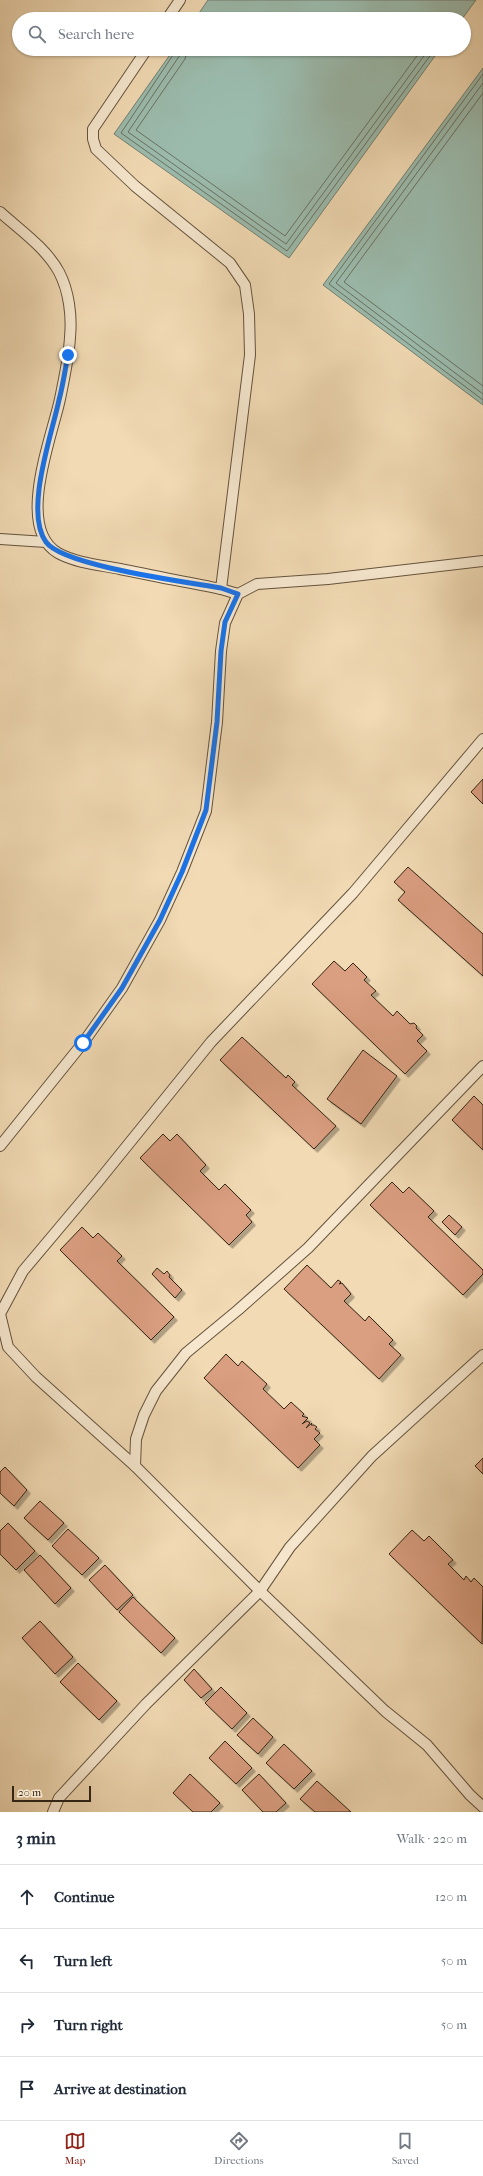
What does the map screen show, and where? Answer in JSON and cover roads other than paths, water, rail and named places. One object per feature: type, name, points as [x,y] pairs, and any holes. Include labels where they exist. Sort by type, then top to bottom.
[{"type":"lane","points":[[172,12],[180,0]]},
{"type":"lane","points":[[142,56],[93,129],[93,139],[96,149],[135,186],[230,263],[245,285],[250,314],[250,355],[221,588]]},
{"type":"lane","points":[[0,212],[41,249],[59,272],[66,292],[71,316],[68,355],[60,399],[41,475],[37,504],[40,528],[46,542],[59,553],[91,564],[221,588],[238,594]]},
{"type":"lane","points":[[0,539],[46,542]]},
{"type":"lane","points":[[0,1146],[83,1043],[122,988],[160,920],[182,872],[206,810],[217,722],[221,651],[225,622],[238,594],[257,584],[328,579],[483,561]]},
{"type":"lane","points":[[483,739],[353,893],[211,1042],[97,1183],[22,1271],[0,1314],[8,1347],[36,1377],[135,1466],[260,1591],[385,1712],[427,1745],[470,1795],[483,1807]]},
{"type":"lane","points":[[135,1466],[136,1439],[144,1415],[156,1391],[186,1353],[238,1310],[308,1248],[483,1066]]},
{"type":"lane","points":[[53,1812],[59,1798],[146,1704],[260,1591],[290,1547],[372,1456],[483,1355]]},
{"type":"water","points":[[208,0],[476,0],[467,12],[200,12]]},
{"type":"water","points":[[169,56],[435,56],[289,258],[114,134]]},
{"type":"water","points":[[483,68],[483,405],[323,285]]}]
